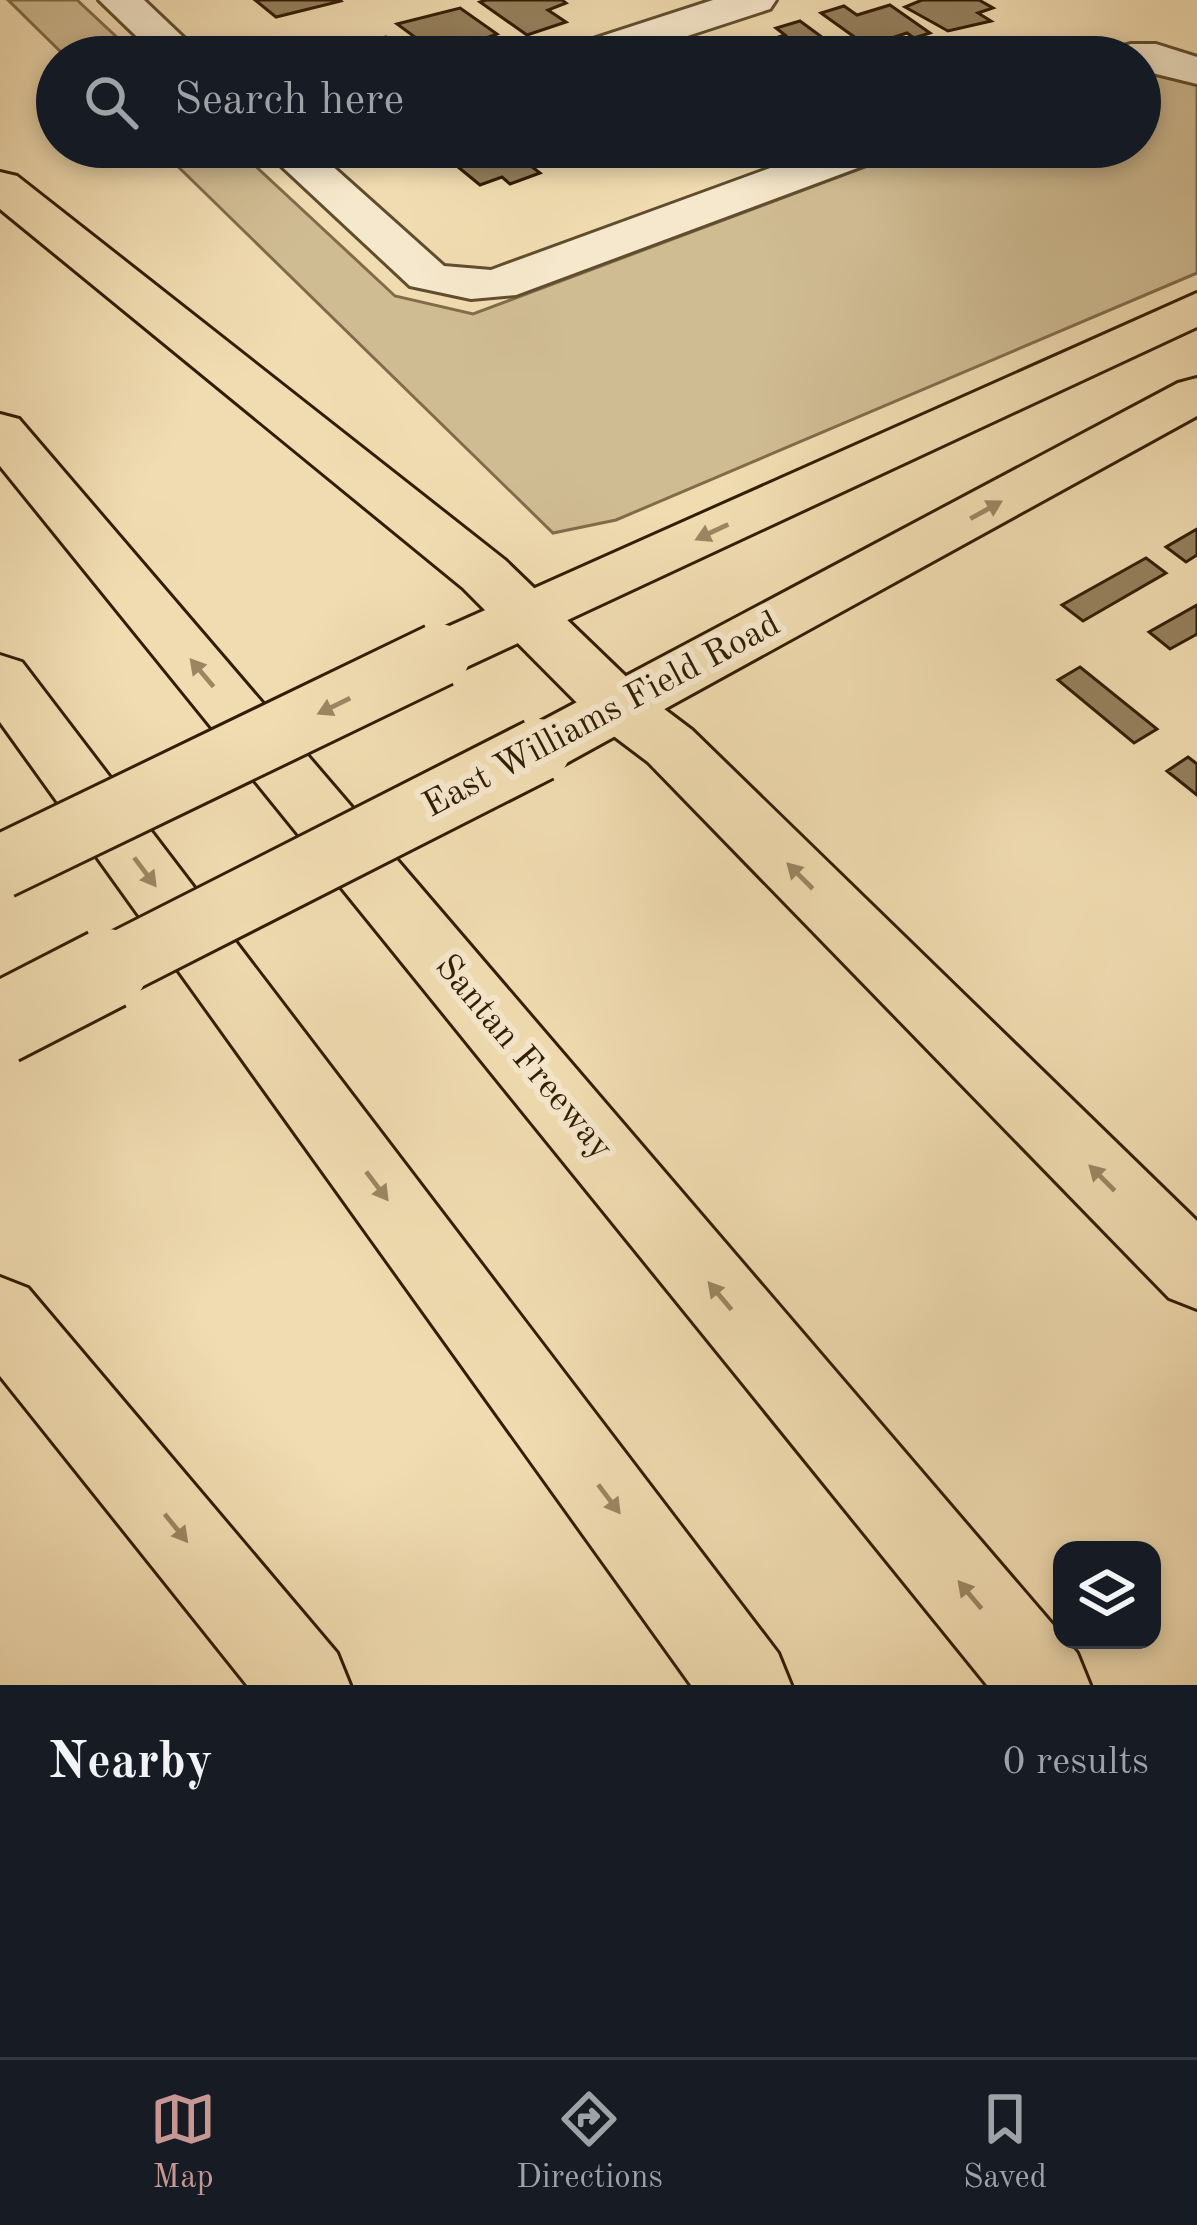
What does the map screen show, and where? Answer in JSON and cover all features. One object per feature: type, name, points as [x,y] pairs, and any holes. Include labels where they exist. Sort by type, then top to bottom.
[{"type":"main road","points":[[0,186],[467,560],[530,616],[621,709],[670,746],[1197,1273]]},
{"type":"main road","points":[[0,867],[439,655],[1197,308]]},
{"type":"main road","name":"East Williams Field Road","points":[[0,1024],[621,709],[1197,394]]},
{"type":"main road","name":"Santan Freeway","points":[[0,431],[1045,1685]]},
{"type":"main road","points":[[0,677],[746,1685]]},
{"type":"main road","points":[[0,1314],[305,1685]]},
{"type":"street","points":[[119,0],[159,36]]},
{"type":"street","points":[[624,0],[666,28]]},
{"type":"street","points":[[642,36],[755,0]]},
{"type":"street","points":[[1161,59],[1197,71]]},
{"type":"street","points":[[316,168],[427,276],[456,285],[498,284],[814,168]]},
{"type":"shaded area","points":[[8,0],[77,0],[116,36],[45,36]]},
{"type":"shaded area","points":[[1161,72],[1197,85],[1197,273],[616,520],[553,533],[179,168],[258,168],[395,296],[473,314],[862,168],[1161,168]]},
{"type":"building","points":[[255,0],[340,0],[341,1],[276,17]]},
{"type":"building","points":[[562,0],[566,3],[548,10],[566,22],[527,35],[480,2]]},
{"type":"building","points":[[922,0],[979,0],[993,8],[978,13],[991,21],[948,31],[905,7]]},
{"type":"building","points":[[890,5],[930,33],[853,36],[821,13],[844,6],[857,15]]},
{"type":"building","points":[[460,8],[497,34],[413,36],[397,24]]},
{"type":"building","points":[[800,21],[820,36],[782,36],[776,28]]},
{"type":"building","points":[[459,168],[534,168],[540,173],[510,184],[502,177],[480,185]]},
{"type":"building","points":[[1197,529],[1197,555],[1186,562],[1166,547]]},
{"type":"building","points":[[1146,558],[1166,573],[1083,621],[1062,605]]},
{"type":"building","points":[[1197,605],[1197,634],[1170,649],[1149,632]]},
{"type":"building","points":[[1080,667],[1157,729],[1134,743],[1058,680]]},
{"type":"building","points":[[1188,757],[1197,764],[1197,795],[1167,771]]}]
